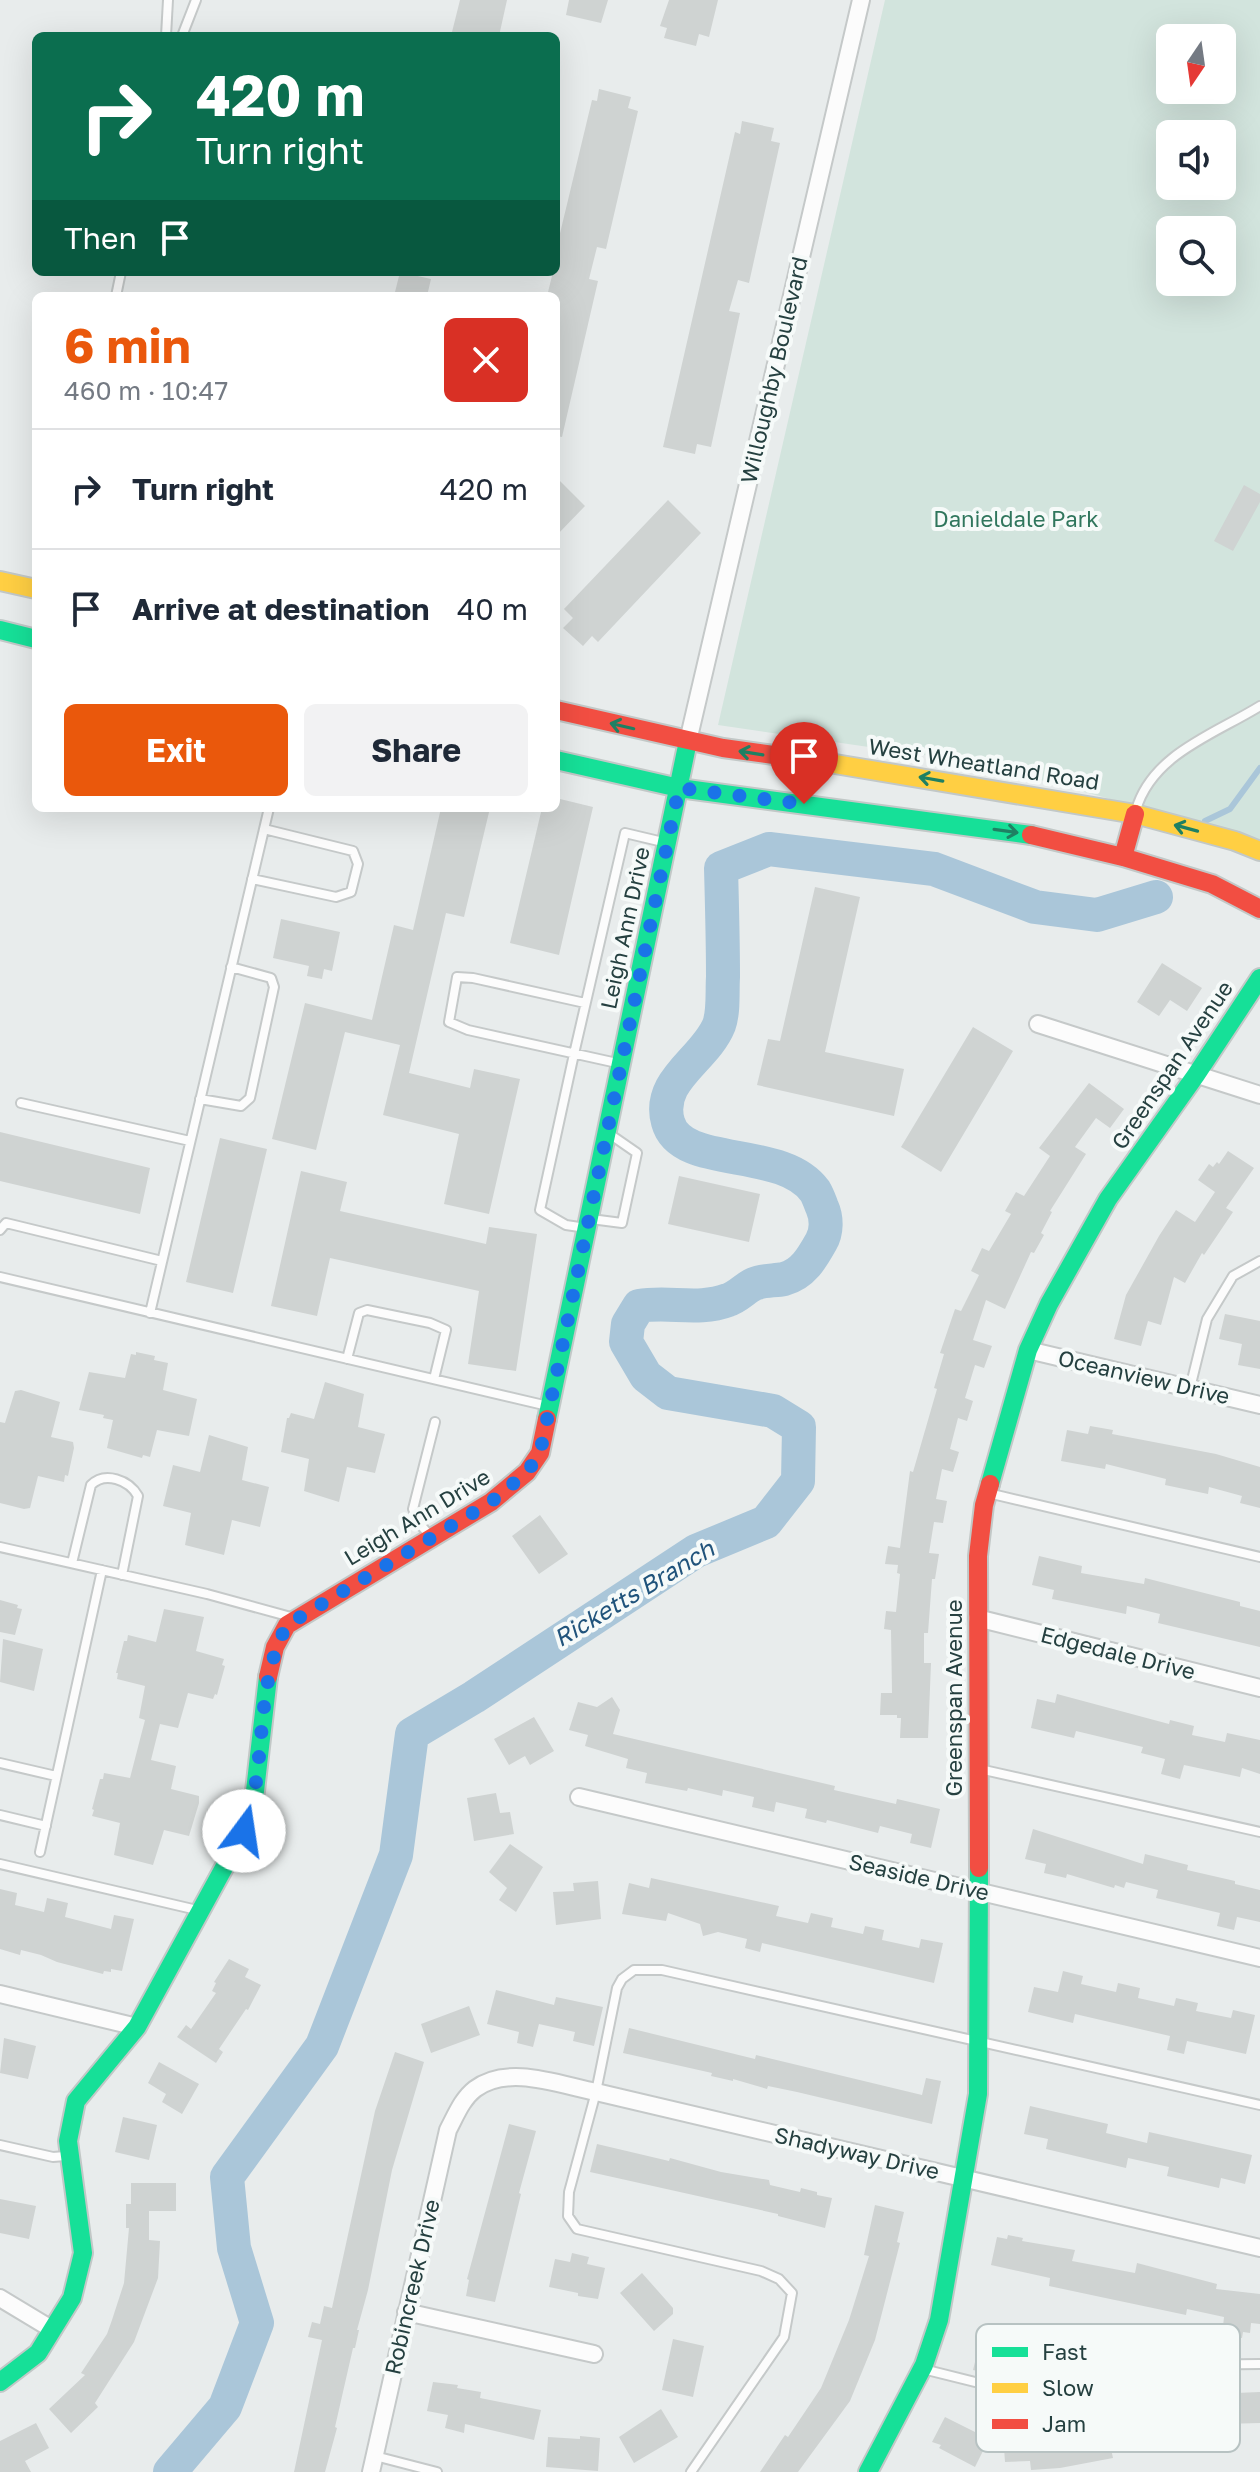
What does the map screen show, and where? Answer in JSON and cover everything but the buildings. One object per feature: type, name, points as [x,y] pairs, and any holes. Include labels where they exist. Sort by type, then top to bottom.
[{"type":"street","name":"Willoughby Boulevard","points":[[688,741],[861,0]]},
{"type":"street","points":[[0,581],[32,588]]},
{"type":"street","points":[[0,630],[32,638]]},
{"type":"street","name":"West Wheatland Road","points":[[560,711],[758,755],[884,771],[1135,814],[1235,841],[1260,851]]},
{"type":"street","name":"Leigh Ann Drive","points":[[0,2382],[38,2353],[72,2298],[83,2253],[68,2141],[76,2101],[137,2027],[244,1831],[255,1791],[268,1679],[275,1647],[287,1625],[491,1502],[527,1472],[540,1453],[688,741]]},
{"type":"street","points":[[560,761],[679,788],[1023,833],[1123,857],[1212,884],[1260,909]]},
{"type":"street","points":[[1123,857],[1135,814]]},
{"type":"street","name":"Greenspan Avenue","points":[[875,2470],[922,2369],[939,2320],[978,2094],[980,1891],[977,1618],[978,1556],[987,1493],[1028,1350],[1049,1304],[1095,1220],[1260,978]]},
{"type":"street","points":[[1038,1024],[1260,1095]]},
{"type":"street","name":"Oceanview Drive","points":[[1028,1350],[1260,1405]]},
{"type":"street","name":"Edgedale Drive","points":[[977,1618],[1260,1688]]},
{"type":"street","name":"Seaside Drive","points":[[579,1797],[1260,1958]]},
{"type":"street","points":[[0,1994],[137,2027]]},
{"type":"street","name":"Shadyway Drive","points":[[461,2104],[475,2089],[489,2081],[522,2077],[1260,2248]]},
{"type":"street","name":"Robincreek Drive","points":[[373,2464],[448,2130],[461,2104]]},
{"type":"street","points":[[0,2298],[53,2330]]},
{"type":"street","points":[[406,2312],[594,2354]]},
{"type":"lane","points":[[166,32],[168,0]]},
{"type":"lane","points":[[184,32],[196,0]]},
{"type":"lane","points":[[1135,814],[1147,784],[1163,766],[1184,750],[1260,706]]},
{"type":"lane","points":[[150,1313],[268,812]]},
{"type":"lane","points":[[252,879],[336,897],[351,892],[358,864],[353,851],[264,829]]},
{"type":"lane","points":[[608,1133],[637,1153],[622,1223],[566,1225],[540,1210],[625,833],[668,843]]},
{"type":"lane","points":[[200,1099],[241,1106],[250,1098],[274,987],[271,978],[231,967]]},
{"type":"lane","points":[[585,1003],[457,977],[449,1022],[468,1030],[622,1064]]},
{"type":"lane","points":[[21,1103],[190,1141]]},
{"type":"lane","points":[[0,1230],[6,1223],[162,1261]]},
{"type":"lane","points":[[1190,1388],[1207,1319],[1233,1276],[1260,1261]]},
{"type":"lane","points":[[0,1277],[551,1407]]},
{"type":"lane","points":[[347,1359],[359,1313],[367,1310],[430,1323],[446,1330],[434,1379]]},
{"type":"lane","points":[[431,1537],[419,1523],[413,1509],[435,1422]]},
{"type":"lane","points":[[72,1563],[91,1485],[105,1478],[120,1481],[132,1486],[138,1496],[122,1575]]},
{"type":"lane","points":[[987,1493],[1260,1557]]},
{"type":"lane","points":[[0,1547],[296,1618]]},
{"type":"lane","points":[[40,1852],[102,1570]]},
{"type":"lane","points":[[0,1763],[56,1776]]},
{"type":"lane","points":[[978,1769],[1260,1832]]},
{"type":"lane","points":[[0,1815],[46,1826]]},
{"type":"lane","points":[[0,1864],[202,1911]]},
{"type":"lane","points":[[691,2472],[784,2337],[792,2293],[779,2279],[761,2271],[577,2229],[568,2216],[569,2192],[596,2092],[617,1988],[628,1973],[644,1969],[662,1970],[1260,2105]]},
{"type":"lane","points":[[0,2145],[53,2157],[70,2155]]},
{"type":"lane","points":[[1240,2365],[1260,2364]]},
{"type":"lane","points":[[922,2369],[976,2382]]},
{"type":"lane","points":[[373,2464],[437,2472]]},
{"type":"green space","name":"Danieldale Park","points":[[885,0],[1260,0],[1260,840],[979,763],[718,725]]},
{"type":"waterway","name":"Ricketts Branch","points":[[1205,821],[1230,809],[1260,768]]},
{"type":"waterway","name":"Ricketts Branch","points":[[170,2472],[225,2407],[257,2323],[234,2248],[227,2177],[322,2046],[396,1855],[412,1734],[474,1697],[696,1551],[766,1522],[798,1481],[799,1427],[773,1411],[668,1393],[646,1376],[626,1342],[628,1324],[639,1306],[717,1303],[732,1299],[757,1283],[791,1277],[806,1265],[818,1248],[826,1225],[815,1191],[800,1177],[780,1168],[692,1147],[677,1137],[668,1122],[666,1107],[675,1082],[712,1037],[721,1020],[721,868],[769,849],[934,869],[1035,907],[1097,915],[1156,897]]},
{"type":"traffic: fast","points":[[0,630],[32,638]]},
{"type":"traffic: fast","points":[[547,1419],[688,741]]},
{"type":"traffic: fast","points":[[560,761],[679,788],[1031,835]]},
{"type":"traffic: fast","points":[[990,1484],[1028,1350],[1049,1304],[1108,1199],[1260,978]]},
{"type":"traffic: fast","points":[[0,2382],[38,2353],[72,2298],[83,2253],[68,2141],[76,2101],[137,2027],[244,1831],[255,1791],[268,1677]]},
{"type":"traffic: fast","points":[[868,2472],[924,2365],[939,2320],[978,2094],[979,1868]]},
{"type":"traffic: slow","points":[[0,581],[32,588]]},
{"type":"traffic: slow","points":[[817,761],[1135,814],[1235,841],[1260,851]]},
{"type":"traffic: jam","points":[[560,711],[723,748],[817,761]]},
{"type":"traffic: jam","points":[[1123,857],[1135,814]]},
{"type":"traffic: jam","points":[[1031,835],[1123,857],[1212,884],[1260,909]]},
{"type":"traffic: jam","points":[[268,1677],[275,1647],[287,1625],[491,1502],[527,1472],[540,1453],[547,1419]]},
{"type":"traffic: jam","points":[[979,1868],[978,1556],[984,1505],[990,1484]]},
{"type":"route","points":[[244,1831],[255,1791],[268,1679],[275,1647],[287,1625],[491,1502],[527,1472],[540,1453],[679,788],[804,804]]}]
